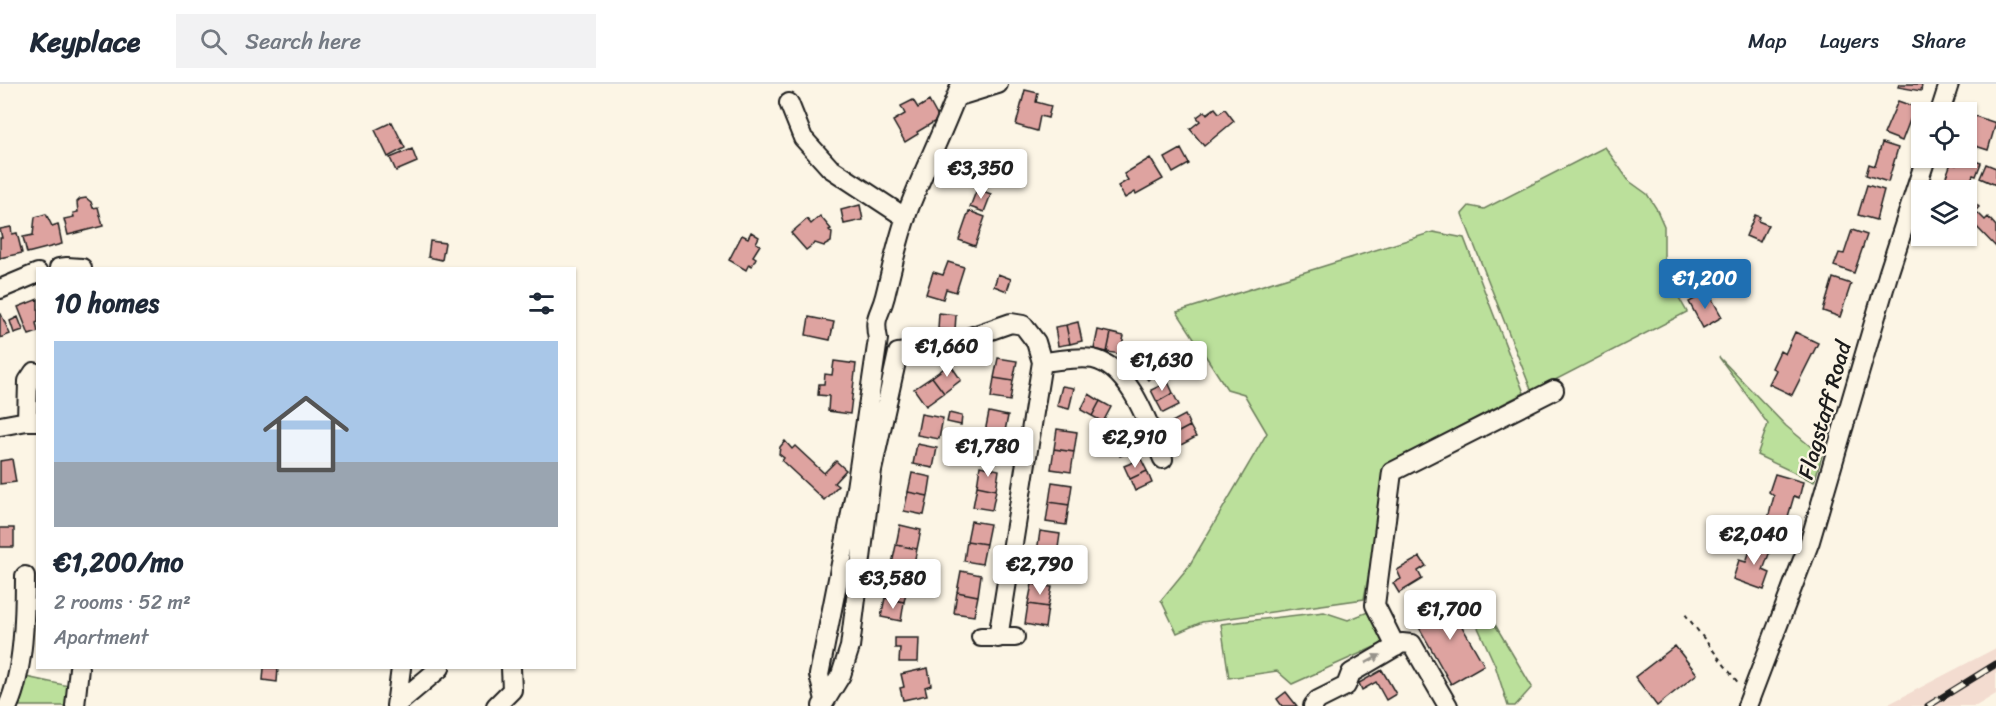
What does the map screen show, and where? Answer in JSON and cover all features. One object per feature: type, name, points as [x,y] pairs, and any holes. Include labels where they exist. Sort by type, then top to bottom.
[{"type":"street","points":[[823,703],[819,675],[856,488],[878,339],[874,323],[885,299],[906,218],[958,91],[998,84]]},
{"type":"street","points":[[1943,102],[1948,84]]},
{"type":"street","points":[[789,103],[802,138],[830,168],[906,218]]},
{"type":"street","name":"Flagstaff Road","points":[[1749,702],[1810,542],[1830,479],[1870,332],[1923,168]]},
{"type":"street","points":[[0,290],[36,274]]},
{"type":"street","points":[[823,703],[841,675],[850,647],[872,470],[898,353],[939,348],[1011,323],[1023,325],[1036,342],[1042,362],[998,637]]},
{"type":"street","points":[[1042,362],[1091,359],[1108,364],[1121,374],[1136,398],[1163,459]]},
{"type":"street","points":[[0,426],[32,421],[28,381],[34,372]]},
{"type":"street","points":[[1396,647],[1376,605],[1392,472],[1554,390]]},
{"type":"street","points":[[8,706],[14,695],[19,663],[25,614],[25,576]]},
{"type":"street","points":[[1313,706],[1318,700],[1346,686],[1351,673],[1402,643],[1412,644],[1448,706]]},
{"type":"street","points":[[75,706],[79,669]]},
{"type":"street","points":[[397,705],[401,669]]},
{"type":"street","points":[[397,705],[439,669]]},
{"type":"street","points":[[495,706],[512,690],[511,669]]},
{"type":"path","points":[[1685,614],[1749,702]]},
{"type":"shaded area","points":[[1996,648],[1996,694],[1976,706],[1885,706]]},
{"type":"green space","points":[[1605,147],[1629,181],[1647,194],[1656,208],[1664,226],[1664,258],[1669,280],[1687,312],[1532,392],[1462,214],[1469,206],[1484,209]]},
{"type":"green space","points":[[1433,232],[1464,238],[1524,393],[1389,463],[1364,599],[1202,622],[1177,633],[1161,600],[1189,566],[1267,433],[1244,394],[1227,389],[1177,312]]},
{"type":"green space","points":[[1719,357],[1786,426],[1822,456],[1814,482],[1757,455],[1768,424]]},
{"type":"green space","points":[[1481,601],[1532,687],[1515,706],[1508,706],[1495,665],[1470,610]]},
{"type":"green space","points":[[1373,610],[1388,641],[1292,684],[1277,671],[1229,678],[1221,624],[1324,612],[1348,620]]},
{"type":"green space","points":[[26,677],[69,686],[68,706],[19,706]]},
{"type":"building","points":[[1899,84],[1922,84],[1921,91],[1898,87]]},
{"type":"building","points":[[1025,90],[1038,93],[1036,102],[1051,106],[1048,118],[1040,116],[1037,131],[1016,125]]},
{"type":"building","points":[[913,100],[918,108],[929,101],[939,119],[905,142],[893,121],[905,114],[901,106]]},
{"type":"building","points":[[1898,101],[1911,106],[1911,117],[1902,141],[1884,134]]},
{"type":"building","points":[[1215,108],[1219,113],[1225,109],[1234,121],[1204,146],[1190,129],[1200,121],[1197,117]]},
{"type":"building","points":[[1977,117],[1996,123],[1988,150],[1977,146]]},
{"type":"building","points":[[392,122],[405,148],[388,157],[375,130]]},
{"type":"building","points":[[1882,143],[1898,148],[1888,182],[1866,175],[1869,164],[1875,166]]},
{"type":"building","points":[[412,149],[417,162],[396,171],[390,158]]},
{"type":"building","points":[[1181,149],[1189,164],[1173,173],[1165,158]]},
{"type":"building","points":[[1150,158],[1163,179],[1125,198],[1118,186],[1128,180],[1124,174]]},
{"type":"building","points":[[1977,162],[1981,163],[1976,176],[1973,175],[1971,180],[1945,180],[1949,168],[1977,168]]},
{"type":"building","points":[[1986,164],[1996,168],[1996,185],[1980,178]]},
{"type":"building","points":[[1867,185],[1884,190],[1876,220],[1858,215]]},
{"type":"building","points":[[977,189],[991,194],[984,212],[970,207]]},
{"type":"building","points":[[86,198],[91,202],[93,208],[98,207],[103,226],[68,235],[64,219],[74,217],[73,213],[78,212],[77,202]]},
{"type":"building","points":[[860,205],[863,220],[844,224],[841,210]]},
{"type":"building","points":[[969,211],[985,217],[975,246],[959,240]]},
{"type":"building","points":[[46,214],[52,226],[58,224],[62,244],[27,253],[23,237],[33,235],[35,217]]},
{"type":"building","points":[[1977,214],[1985,220],[1988,217],[1996,226],[1996,247],[1977,227]]},
{"type":"building","points":[[1755,215],[1760,217],[1758,221],[1768,225],[1760,242],[1746,236]]},
{"type":"building","points":[[820,216],[831,229],[829,230],[832,233],[831,242],[824,246],[815,243],[806,250],[791,233],[807,219],[811,224]]},
{"type":"building","points":[[11,227],[12,234],[17,233],[22,253],[0,258],[0,238],[2,238],[0,229]]},
{"type":"building","points":[[1852,230],[1867,235],[1854,273],[1834,266],[1839,253],[1844,254]]},
{"type":"building","points":[[751,232],[759,237],[756,243],[760,245],[753,256],[756,258],[752,266],[749,264],[746,270],[729,260],[742,235],[748,238]]},
{"type":"building","points":[[430,241],[445,243],[442,260],[428,257]]},
{"type":"building","points":[[948,262],[964,267],[956,292],[946,289],[943,299],[926,294],[933,272],[943,275]]},
{"type":"building","points":[[998,274],[1011,279],[1007,291],[994,286]]},
{"type":"building","points":[[1833,278],[1851,284],[1840,317],[1823,311]]},
{"type":"building","points":[[1708,292],[1722,317],[1703,328],[1689,302]]},
{"type":"building","points":[[36,300],[36,333],[29,335],[18,307]]},
{"type":"building","points":[[939,313],[956,315],[955,330],[938,329]]},
{"type":"building","points":[[0,315],[10,334],[0,338]]},
{"type":"building","points":[[18,317],[23,330],[14,333],[10,321]]},
{"type":"building","points":[[809,317],[834,322],[830,340],[806,335]]},
{"type":"building","points":[[1078,322],[1082,341],[1070,344],[1066,325]]},
{"type":"building","points":[[1066,325],[1070,344],[1058,346],[1055,327]]},
{"type":"building","points":[[1098,330],[1111,333],[1107,352],[1094,349]]},
{"type":"building","points":[[1795,332],[1818,343],[1792,395],[1769,384],[1776,370],[1772,368],[1780,351],[1785,354]]},
{"type":"building","points":[[1111,333],[1124,336],[1120,354],[1107,352]]},
{"type":"building","points":[[1144,347],[1153,357],[1139,370],[1130,360]]},
{"type":"building","points":[[1153,357],[1162,367],[1148,380],[1139,370]]},
{"type":"building","points":[[998,358],[1017,361],[1013,381],[994,378]]},
{"type":"building","points":[[834,361],[856,364],[850,414],[828,411],[829,396],[818,395],[819,384],[824,384],[825,374],[832,375]]},
{"type":"building","points":[[950,364],[961,380],[944,393],[932,377]]},
{"type":"building","points":[[932,377],[944,393],[926,406],[914,389]]},
{"type":"building","points":[[994,378],[1013,381],[1010,401],[991,398]]},
{"type":"building","points":[[1168,382],[1173,393],[1157,402],[1151,390]]},
{"type":"building","points":[[1062,386],[1074,388],[1069,409],[1057,406]]},
{"type":"building","points":[[1173,393],[1179,405],[1163,413],[1157,402]]},
{"type":"building","points":[[1089,394],[1100,401],[1092,416],[1081,410]]},
{"type":"building","points":[[1100,401],[1111,407],[1103,422],[1092,416]]},
{"type":"building","points":[[989,412],[1008,416],[1004,436],[985,432]]},
{"type":"building","points":[[949,413],[962,416],[961,425],[947,422]]},
{"type":"building","points":[[921,414],[943,418],[939,439],[917,435]]},
{"type":"building","points":[[1185,415],[1190,426],[1173,435],[1168,424]]},
{"type":"building","points":[[1127,425],[1132,437],[1115,444],[1110,432]]},
{"type":"building","points":[[1190,426],[1196,437],[1179,446],[1173,435]]},
{"type":"building","points":[[1057,429],[1077,432],[1074,452],[1054,449]]},
{"type":"building","points":[[985,432],[1004,436],[1000,456],[982,452]]},
{"type":"building","points":[[1132,437],[1137,449],[1120,456],[1115,444]]},
{"type":"building","points":[[785,441],[792,449],[795,446],[824,473],[836,461],[846,470],[834,483],[838,486],[824,500],[782,461],[784,458],[779,454],[780,447]]},
{"type":"building","points":[[917,444],[937,448],[933,468],[913,464]]},
{"type":"building","points":[[1054,449],[1074,452],[1071,472],[1051,469]]},
{"type":"building","points":[[12,459],[16,482],[0,484],[0,461]]},
{"type":"building","points":[[1141,459],[1147,471],[1130,479],[1124,466]]},
{"type":"building","points":[[980,466],[999,470],[996,490],[977,486]]},
{"type":"building","points":[[1147,471],[1152,483],[1135,491],[1130,479]]},
{"type":"building","points":[[912,473],[931,477],[928,496],[908,492]]},
{"type":"building","points":[[1775,474],[1803,482],[1799,498],[1794,496],[1785,527],[1767,522],[1774,496],[1769,492]]},
{"type":"building","points":[[1052,482],[1072,485],[1069,505],[1049,502]]},
{"type":"building","points":[[977,486],[996,490],[992,510],[973,507]]},
{"type":"building","points":[[908,492],[928,496],[924,515],[904,511]]},
{"type":"building","points":[[1049,502],[1069,505],[1066,525],[1046,522]]},
{"type":"building","points":[[971,521],[990,524],[986,544],[967,541]]},
{"type":"building","points":[[900,525],[921,530],[917,549],[896,545]]},
{"type":"building","points":[[0,528],[14,528],[14,547],[0,547]]},
{"type":"building","points":[[1040,531],[1060,534],[1057,555],[1037,552]]},
{"type":"building","points":[[1754,539],[1772,546],[1763,570],[1770,573],[1764,590],[1733,579],[1739,560],[1746,562]]},
{"type":"building","points":[[967,541],[986,544],[982,564],[964,561]]},
{"type":"building","points":[[896,545],[917,549],[913,568],[892,564]]},
{"type":"building","points":[[1037,552],[1057,555],[1054,575],[1034,572]]},
{"type":"building","points":[[1420,557],[1426,566],[1418,571],[1422,579],[1399,593],[1393,583],[1401,579],[1397,570]]},
{"type":"building","points":[[961,571],[981,575],[978,596],[957,592]]},
{"type":"building","points":[[889,579],[908,583],[904,602],[885,598]]},
{"type":"building","points":[[1032,584],[1052,587],[1048,607],[1028,604]]},
{"type":"building","points":[[957,592],[978,596],[974,616],[954,613]]},
{"type":"building","points":[[885,598],[904,602],[901,621],[881,617]]},
{"type":"building","points":[[1462,598],[1468,609],[1456,616],[1484,665],[1451,684],[1416,622],[1440,606],[1442,609]]},
{"type":"building","points":[[1028,604],[1048,607],[1045,628],[1025,624]]},
{"type":"building","points":[[895,638],[919,638],[918,662],[899,662],[900,648],[895,648]]},
{"type":"building","points":[[1675,646],[1697,674],[1657,706],[1635,677]]},
{"type":"building","points":[[928,668],[931,685],[925,687],[927,695],[903,700],[900,688],[904,687],[901,674]]},
{"type":"building","points":[[264,669],[278,669],[277,682],[263,680]]},
{"type":"building","points":[[1382,670],[1396,694],[1386,700],[1376,682],[1362,690],[1359,683]]},
{"type":"building","points":[[1286,692],[1297,706],[1282,706],[1277,699]]},
{"type":"railway","points":[[1928,706],[1996,664]]}]
